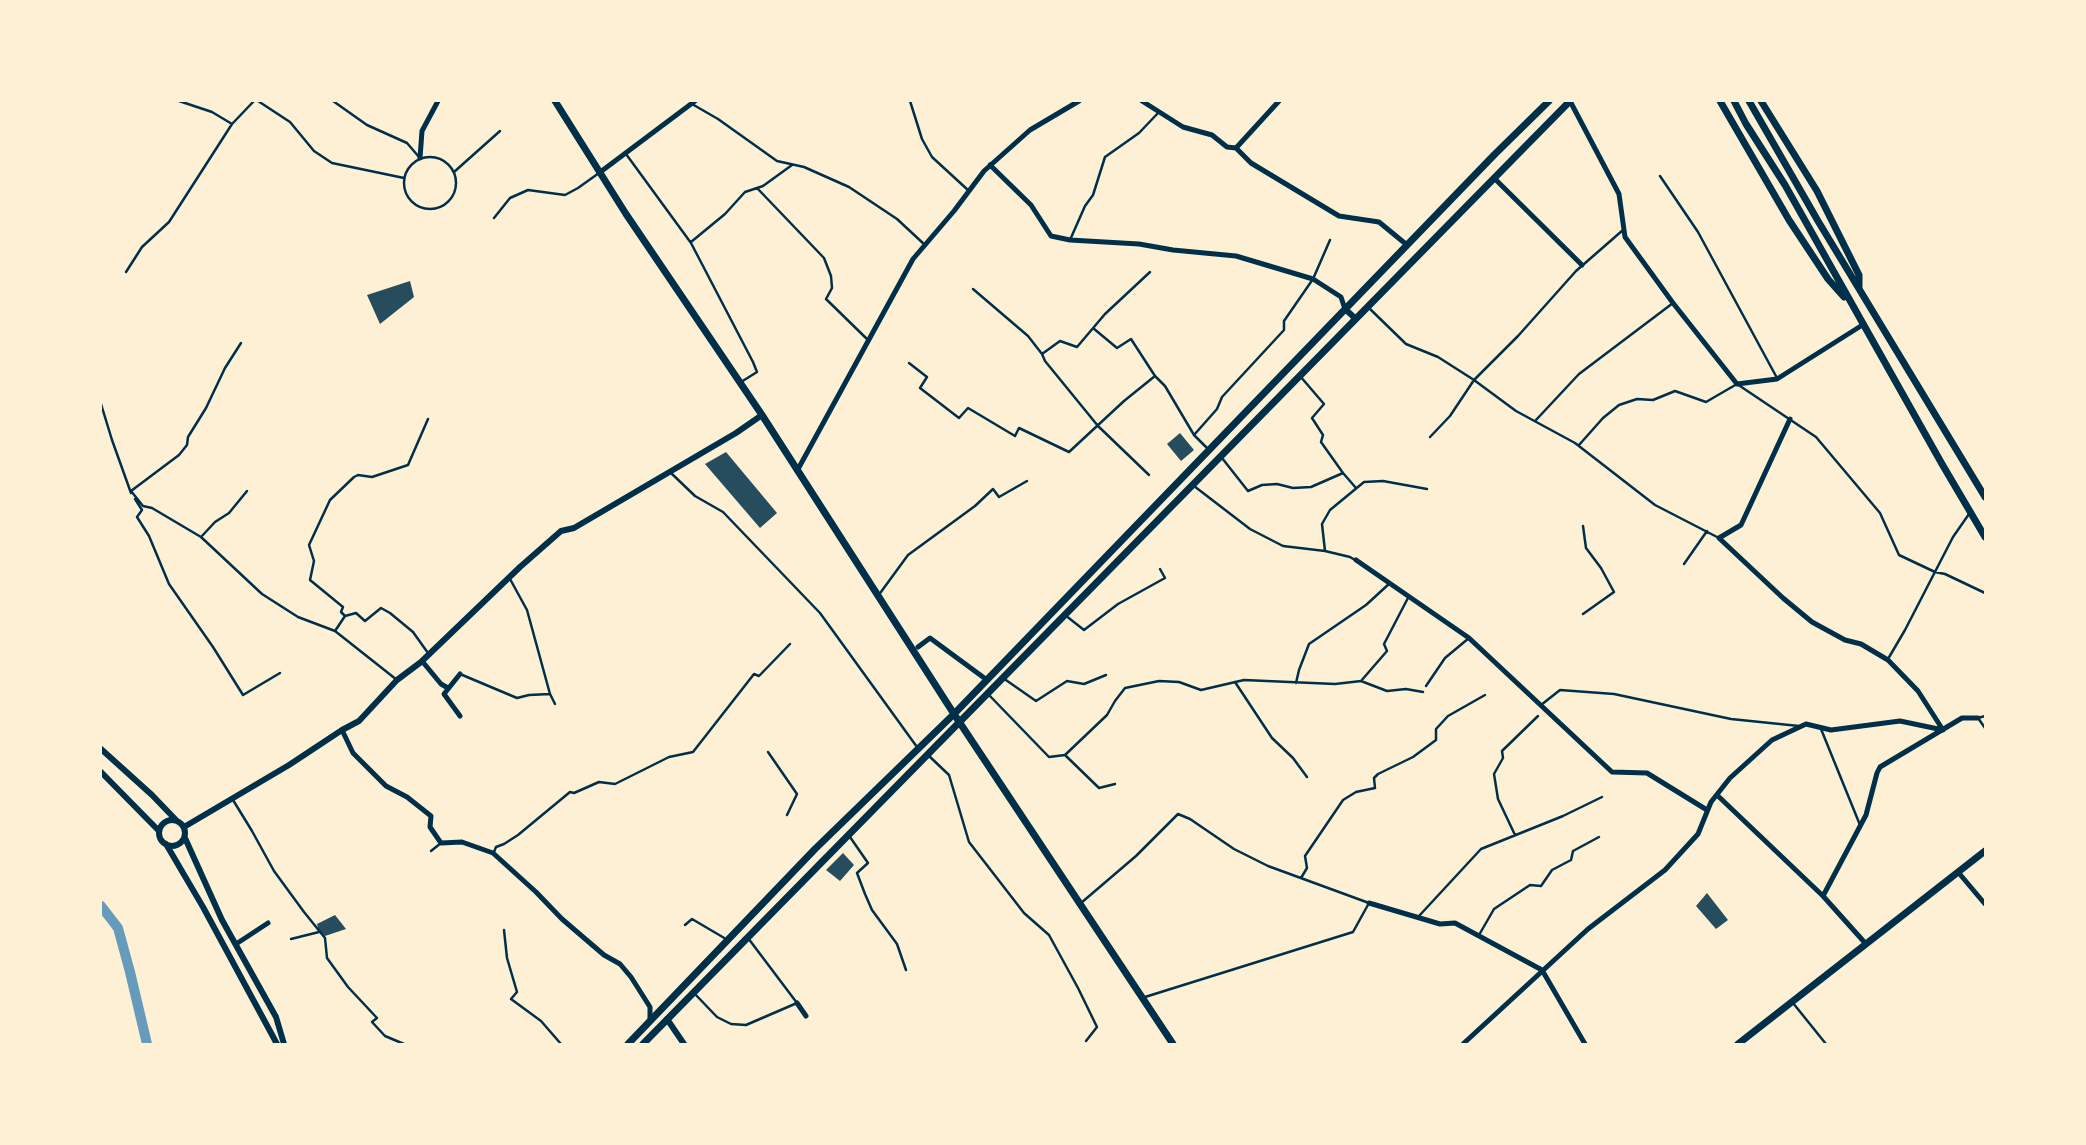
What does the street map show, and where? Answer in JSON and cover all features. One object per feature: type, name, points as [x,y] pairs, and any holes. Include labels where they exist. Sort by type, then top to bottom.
[{"type":"main road","points":[[555,101],[599,172],[762,415],[954,714],[1173,1044]]},
{"type":"main road","points":[[628,1044],[726,939],[815,849],[954,714],[1407,245],[1549,101]]},
{"type":"main road","points":[[643,1044],[1570,101]]},
{"type":"main road","points":[[1720,101],[1794,227],[1828,279],[1850,302]]},
{"type":"main road","points":[[1734,101],[1746,124],[1785,185],[1985,536]]},
{"type":"main road","points":[[1749,101],[1985,497]]},
{"type":"main road","points":[[1761,101],[1817,191],[1859,275],[1859,288]]},
{"type":"main road","points":[[1738,1044],[1985,851]]},
{"type":"street","points":[[420,158],[422,130],[438,101]]},
{"type":"street","points":[[797,471],[913,259],[990,165],[1030,130],[1079,101]]},
{"type":"street","points":[[1142,101],[1183,127],[1212,135],[1227,148],[1236,148],[1251,162],[1339,216],[1380,222],[1407,245]]},
{"type":"street","points":[[1236,148],[1279,101]]},
{"type":"street","points":[[1570,101],[1619,194],[1625,237],[1673,303],[1737,384],[1777,379],[1864,324]]},
{"type":"street","points":[[599,172],[693,102]]},
{"type":"street","points":[[990,165],[1031,204],[1051,236],[1070,240],[1139,244],[1173,250],[1236,256],[1313,279],[1341,297],[1345,309],[1356,319]]},
{"type":"street","points":[[1494,178],[1582,265]]},
{"type":"street","points":[[184,827],[359,721],[397,680],[422,661],[428,653],[561,531],[574,528],[736,433],[762,415]]},
{"type":"street","points":[[1790,419],[1741,525],[1719,538],[1783,598],[1812,622],[1845,640],[1861,644],[1888,660],[1918,691],[1943,730]]},
{"type":"street","points":[[1356,560],[1469,638],[1612,772],[1647,773],[1707,810]]},
{"type":"street","points":[[918,647],[930,638],[987,680]]},
{"type":"street","points":[[422,661],[441,684],[448,688]]},
{"type":"street","points":[[460,674],[444,694],[460,716]]},
{"type":"street","points":[[1823,896],[1866,815],[1880,767],[1962,718],[1978,718]]},
{"type":"street","points":[[1463,1044],[1588,929],[1665,870],[1698,834],[1707,810],[1730,778],[1772,740],[1806,724],[1830,730],[1900,721],[1943,730]]},
{"type":"street","points":[[342,730],[354,753],[386,786],[407,797],[431,816],[430,827],[441,843],[462,842],[493,853],[536,892],[562,919],[604,955],[620,964],[632,977],[650,1007],[650,1022]]},
{"type":"street","points":[[101,749],[184,827],[185,838],[222,920],[276,1017],[284,1044]]},
{"type":"street","points":[[101,772],[159,831],[161,839],[166,844],[204,907],[277,1044]]},
{"type":"street","points":[[1717,795],[1823,896],[1866,944]]},
{"type":"street","points":[[159,831],[162,824],[168,820],[176,820]]},
{"type":"street","points":[[166,844],[173,846],[185,838]]},
{"type":"street","points":[[1958,872],[1985,904]]},
{"type":"street","points":[[1369,903],[1440,924],[1456,923],[1542,970],[1585,1044]]},
{"type":"street","points":[[236,944],[268,923]]},
{"type":"street","points":[[797,1003],[806,1016]]},
{"type":"street","points":[[661,1010],[684,1044]]},
{"type":"lane","points":[[179,101],[212,112],[232,124]]},
{"type":"lane","points":[[126,272],[142,248],[169,222],[232,124],[254,101]]},
{"type":"lane","points":[[258,101],[290,122],[314,151],[332,163],[404,178]]},
{"type":"lane","points":[[333,101],[366,125],[407,143],[420,158]]},
{"type":"lane","points":[[910,101],[922,139],[932,157],[969,190]]},
{"type":"lane","points":[[693,102],[777,161],[804,167],[849,187],[897,219],[925,245]]},
{"type":"lane","points":[[1070,240],[1085,206],[1093,195],[1105,157],[1139,133],[1159,112]]},
{"type":"lane","points":[[454,172],[500,131]]},
{"type":"lane","points":[[626,153],[691,243],[757,372],[740,382]]},
{"type":"lane","points":[[436,157],[443,160],[454,172],[455,188],[452,196],[447,203],[432,210],[424,209],[410,201],[406,194],[404,178],[412,163],[420,158],[436,157]]},
{"type":"lane","points":[[691,243],[724,214],[745,192],[763,186],[792,165]]},
{"type":"lane","points":[[494,218],[510,198],[528,190],[565,194],[578,188],[599,172]]},
{"type":"lane","points":[[1660,176],[1698,232],[1777,379]]},
{"type":"lane","points":[[757,188],[824,258],[831,276],[832,288],[826,300],[869,341]]},
{"type":"lane","points":[[1430,437],[1450,416],[1474,380],[1518,336],[1582,265],[1624,229]]},
{"type":"lane","points":[[1194,435],[1217,409],[1222,397],[1284,330],[1284,321],[1313,279],[1330,240]]},
{"type":"lane","points":[[1042,354],[1060,341],[1077,347],[1128,290],[1150,272]]},
{"type":"lane","points":[[973,289],[1028,336],[1045,361],[1098,426],[1149,475]]},
{"type":"lane","points":[[1536,420],[1579,374],[1673,303]]},
{"type":"lane","points":[[1368,306],[1406,344],[1438,356],[1516,411],[1536,420],[1579,446],[1656,505],[1719,538]]},
{"type":"lane","points":[[1093,328],[1117,348],[1131,339],[1155,376],[1165,386],[1194,435],[1209,450]]},
{"type":"lane","points":[[131,492],[178,455],[186,445],[188,437],[206,408],[225,368],[241,343]]},
{"type":"lane","points":[[909,363],[927,377],[920,388],[959,418],[968,408],[1015,436],[1019,428],[1069,452],[1124,401],[1155,376]]},
{"type":"lane","points":[[1300,375],[1324,404],[1312,418],[1323,435],[1321,442],[1356,488]]},
{"type":"lane","points":[[1579,446],[1603,418],[1619,405],[1637,399],[1652,400],[1675,391],[1706,402],[1737,384],[1816,437],[1880,513],[1899,555],[1985,593]]},
{"type":"lane","points":[[101,404],[131,492],[142,510],[137,517],[149,536],[169,584],[243,695],[280,673]]},
{"type":"lane","points":[[345,616],[341,612],[343,607],[337,600],[310,580],[314,561],[309,545],[330,500],[354,477],[358,475],[372,477],[408,465],[428,420]]},
{"type":"lane","points":[[1221,456],[1248,491],[1262,485],[1276,484],[1293,488],[1311,487],[1343,473]]},
{"type":"lane","points":[[670,472],[695,496],[723,512],[820,613],[918,749]]},
{"type":"lane","points":[[878,596],[908,555],[976,506],[993,488],[999,497],[1027,481]]},
{"type":"lane","points":[[1325,551],[1322,524],[1330,510],[1364,482],[1383,481],[1427,489]]},
{"type":"lane","points":[[1193,485],[1250,529],[1283,546],[1325,551],[1356,560]]},
{"type":"lane","points":[[201,536],[215,522],[229,513],[248,491]]},
{"type":"lane","points":[[131,492],[143,506],[152,508],[201,536],[262,594],[298,617],[335,631],[397,680]]},
{"type":"lane","points":[[1888,660],[1953,537],[1970,512]]},
{"type":"lane","points":[[1583,526],[1586,548],[1601,568],[1614,592],[1583,614]]},
{"type":"lane","points":[[1684,564],[1707,531]]},
{"type":"lane","points":[[1064,614],[1084,630],[1118,604],[1165,578],[1160,569]]},
{"type":"lane","points":[[509,578],[527,610],[550,694],[555,704]]},
{"type":"lane","points":[[1296,683],[1309,644],[1366,605],[1390,583]]},
{"type":"lane","points":[[1361,681],[1387,651],[1384,644],[1409,596]]},
{"type":"lane","points":[[335,631],[345,616],[356,613],[365,621],[381,608],[413,632],[428,653]]},
{"type":"lane","points":[[1426,686],[1444,658],[1469,638]]},
{"type":"lane","points":[[493,853],[496,847],[518,835],[570,792],[574,793],[599,782],[615,784],[669,757],[693,752],[754,674],[760,676],[790,644]]},
{"type":"lane","points":[[460,674],[517,698],[529,694],[550,694]]},
{"type":"lane","points":[[1002,677],[1036,701],[1067,681],[1084,684],[1106,675]]},
{"type":"lane","points":[[987,693],[1049,757],[1065,755],[1107,715],[1115,700],[1125,688],[1160,681],[1180,682],[1201,690],[1244,680],[1334,684],[1361,681],[1387,691],[1406,689],[1423,692]]},
{"type":"lane","points":[[1235,682],[1272,738],[1293,758],[1307,777]]},
{"type":"lane","points":[[1541,705],[1560,690],[1614,694],[1731,719],[1801,727]]},
{"type":"lane","points":[[1301,878],[1307,868],[1305,856],[1343,800],[1356,792],[1375,788],[1374,778],[1378,774],[1413,757],[1436,740],[1436,728],[1448,716],[1485,695]]},
{"type":"lane","points":[[1515,835],[1498,799],[1494,774],[1503,758],[1502,751],[1538,716]]},
{"type":"lane","points":[[1985,716],[1978,718],[1985,728]]},
{"type":"lane","points":[[1820,727],[1860,826]]},
{"type":"lane","points":[[768,752],[797,794],[786,815]]},
{"type":"lane","points":[[927,754],[949,775],[969,842],[1024,913],[1049,935],[1070,972],[1097,1028],[1086,1041]]},
{"type":"lane","points":[[1065,755],[1100,788],[1115,784]]},
{"type":"lane","points":[[1418,917],[1481,849],[1563,816],[1602,797]]},
{"type":"lane","points":[[232,798],[274,871],[325,938],[328,958],[348,987],[377,1018],[372,1022],[386,1036],[404,1044]]},
{"type":"lane","points":[[1080,903],[1136,856],[1178,814],[1190,819],[1234,849],[1268,866],[1369,903],[1353,932],[1143,998]]},
{"type":"lane","points":[[848,835],[868,863],[857,873],[872,910],[897,944],[906,970]]},
{"type":"lane","points":[[1479,935],[1494,909],[1530,885],[1541,886],[1552,870],[1572,860],[1573,851],[1599,837]]},
{"type":"lane","points":[[431,851],[441,843]]},
{"type":"lane","points":[[685,925],[692,919],[726,939]]},
{"type":"lane","points":[[504,930],[507,958],[517,992],[511,999],[541,1022],[561,1044]]},
{"type":"lane","points":[[291,940],[319,932]]},
{"type":"lane","points":[[693,992],[717,1017],[731,1024],[746,1025],[797,1003],[747,937]]},
{"type":"lane","points":[[1792,1002],[1826,1044]]},
{"type":"building","points":[[410,281],[414,297],[380,324],[367,295]]},
{"type":"building","points":[[1180,433],[1194,450],[1181,461],[1167,444]]},
{"type":"building","points":[[726,452],[777,513],[760,528],[705,464]]},
{"type":"building","points":[[843,853],[854,865],[840,881],[826,870]]},
{"type":"building","points":[[1707,893],[1728,920],[1716,929],[1696,906]]},
{"type":"building","points":[[335,915],[346,929],[325,936],[319,932],[317,924]]},
{"type":"waterway","points":[[101,906],[118,928],[147,1044]]}]
